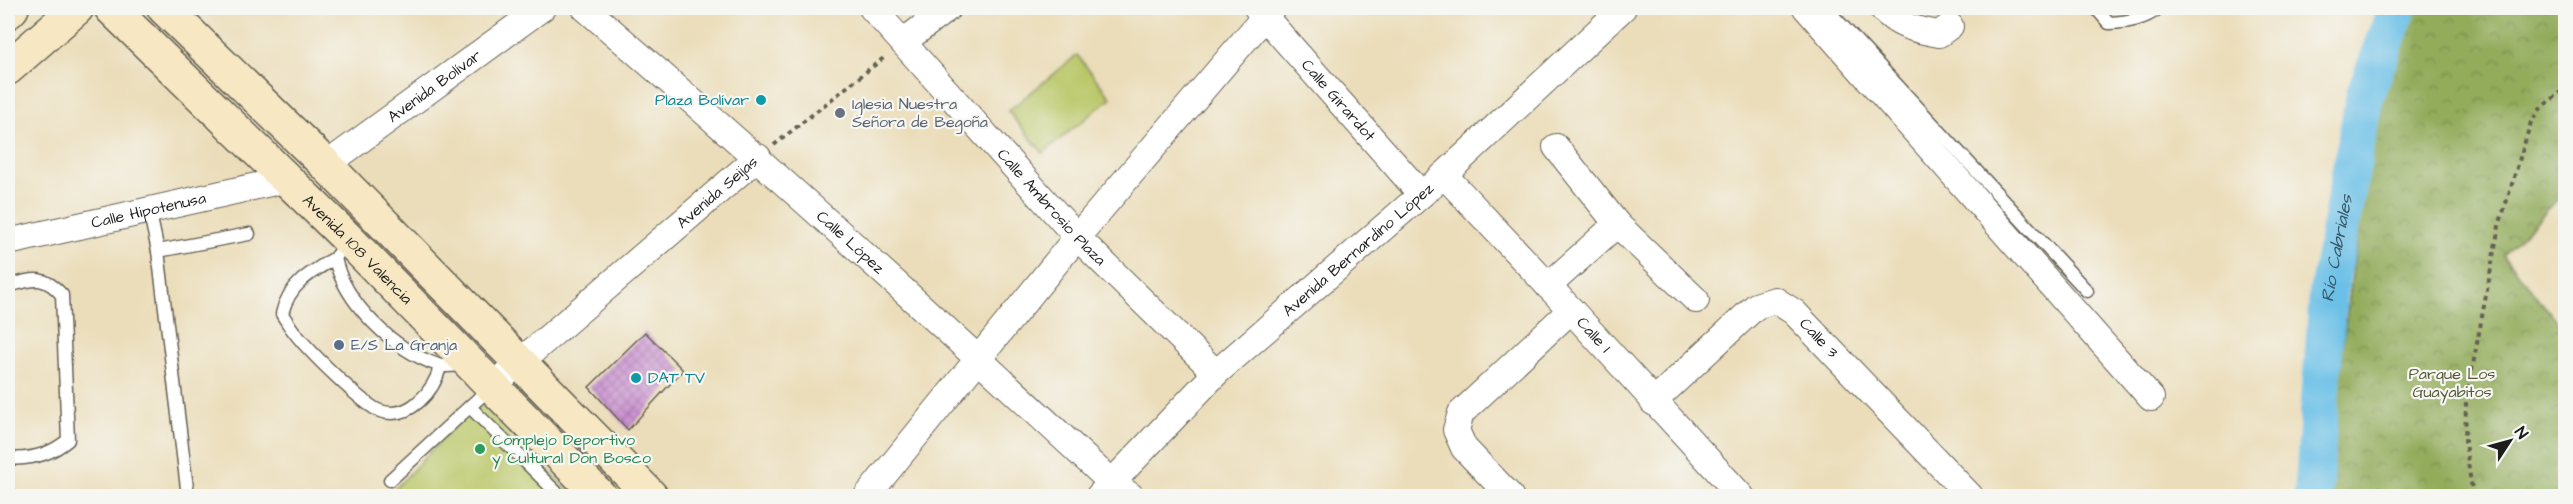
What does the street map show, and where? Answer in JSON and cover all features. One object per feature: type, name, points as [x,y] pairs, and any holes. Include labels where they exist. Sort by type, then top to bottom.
[{"type":"street","points":[[8,12],[12,8]]},
{"type":"street","points":[[8,68],[77,8]]},
{"type":"street","name":"Avenida 108 Valencia","points":[[111,8],[288,179],[341,248],[468,381],[600,496]]},
{"type":"street","points":[[164,8],[326,165],[651,496]]},
{"type":"street","name":"Avenida Bolívar","points":[[326,165],[542,8]]},
{"type":"street","name":"Calle López","points":[[585,8],[758,158],[980,359],[1114,492]]},
{"type":"street","name":"Calle Ambrosio Plaza","points":[[872,8],[1077,237],[1216,372]]},
{"type":"street","points":[[903,42],[948,8]]},
{"type":"street","name":"Avenida Bernardino López","points":[[1114,492],[1216,372],[1444,175],[1623,8]]},
{"type":"street","points":[[1806,8],[2151,398]]},
{"type":"street","points":[[1882,8],[1889,17],[1910,29],[1938,34],[1950,26]]},
{"type":"street","points":[[867,496],[1264,11]]},
{"type":"street","name":"Calle Girardot","points":[[1264,11],[1421,194]]},
{"type":"street","points":[[1556,147],[1617,224],[1696,300]]},
{"type":"street","name":"Avenida Seijas","points":[[468,381],[520,361],[758,158]]},
{"type":"street","name":"Calle 1","points":[[1444,175],[1741,496]]},
{"type":"street","name":"Calle Hipotenusa","points":[[8,242],[288,179]]},
{"type":"street","points":[[1548,286],[1617,224]]},
{"type":"street","name":"Calle 3","points":[[1653,402],[1756,306],[1775,300],[1794,312],[1970,496]]},
{"type":"street","points":[[1510,496],[1464,448],[1456,430],[1461,413],[1571,310]]},
{"type":"lane","points":[[1826,8],[2087,291]]},
{"type":"lane","points":[[2096,8],[2109,23],[2129,22],[2152,14],[2159,8]]},
{"type":"lane","points":[[149,209],[158,251],[188,496]]},
{"type":"lane","points":[[158,251],[249,234]]},
{"type":"lane","points":[[341,248],[292,288],[285,300],[282,314],[295,334],[345,383],[379,411],[392,414],[411,407],[426,396],[437,379],[468,381],[560,496]]},
{"type":"lane","points":[[8,286],[40,279],[53,284],[62,295],[68,416],[68,440],[59,447],[41,456],[8,458]]},
{"type":"lane","points":[[390,480],[468,381]]},
{"type":"path","name":"Avenida Seijas","points":[[758,158],[903,42]]},
{"type":"path","points":[[2473,496],[2465,443],[2466,402],[2499,226],[2531,122],[2541,108],[2565,88]]},
{"type":"green space","name":"Parque Los Guayabitos","points":[[2414,8],[2565,8],[2565,192],[2503,255],[2565,331],[2565,496],[2326,496],[2332,425],[2372,126]]},
{"type":"green space","points":[[1077,55],[1111,98],[1043,153],[1008,111]]},
{"type":"green space","name":"Complejo Deportivo y Cultural Don Bosco","points":[[479,401],[574,496],[388,496]]},
{"type":"building","name":"DAT TV","points":[[645,332],[683,370],[628,430],[589,387]]},
{"type":"waterway","name":"Río Cabriales","points":[[2313,496],[2328,293],[2365,94],[2398,8]]},
{"type":"place","name":"Plaza Bolívar","points":[[761,100]]},
{"type":"place","name":"Iglesia Nuestra Señora de Begoña","points":[[840,113]]},
{"type":"place","name":"E/S La Granja","points":[[339,345]]},
{"type":"place","name":"DAT TV","points":[[636,378]]},
{"type":"place","name":"Complejo Deportivo y Cultural Don Bosco","points":[[480,449]]}]
